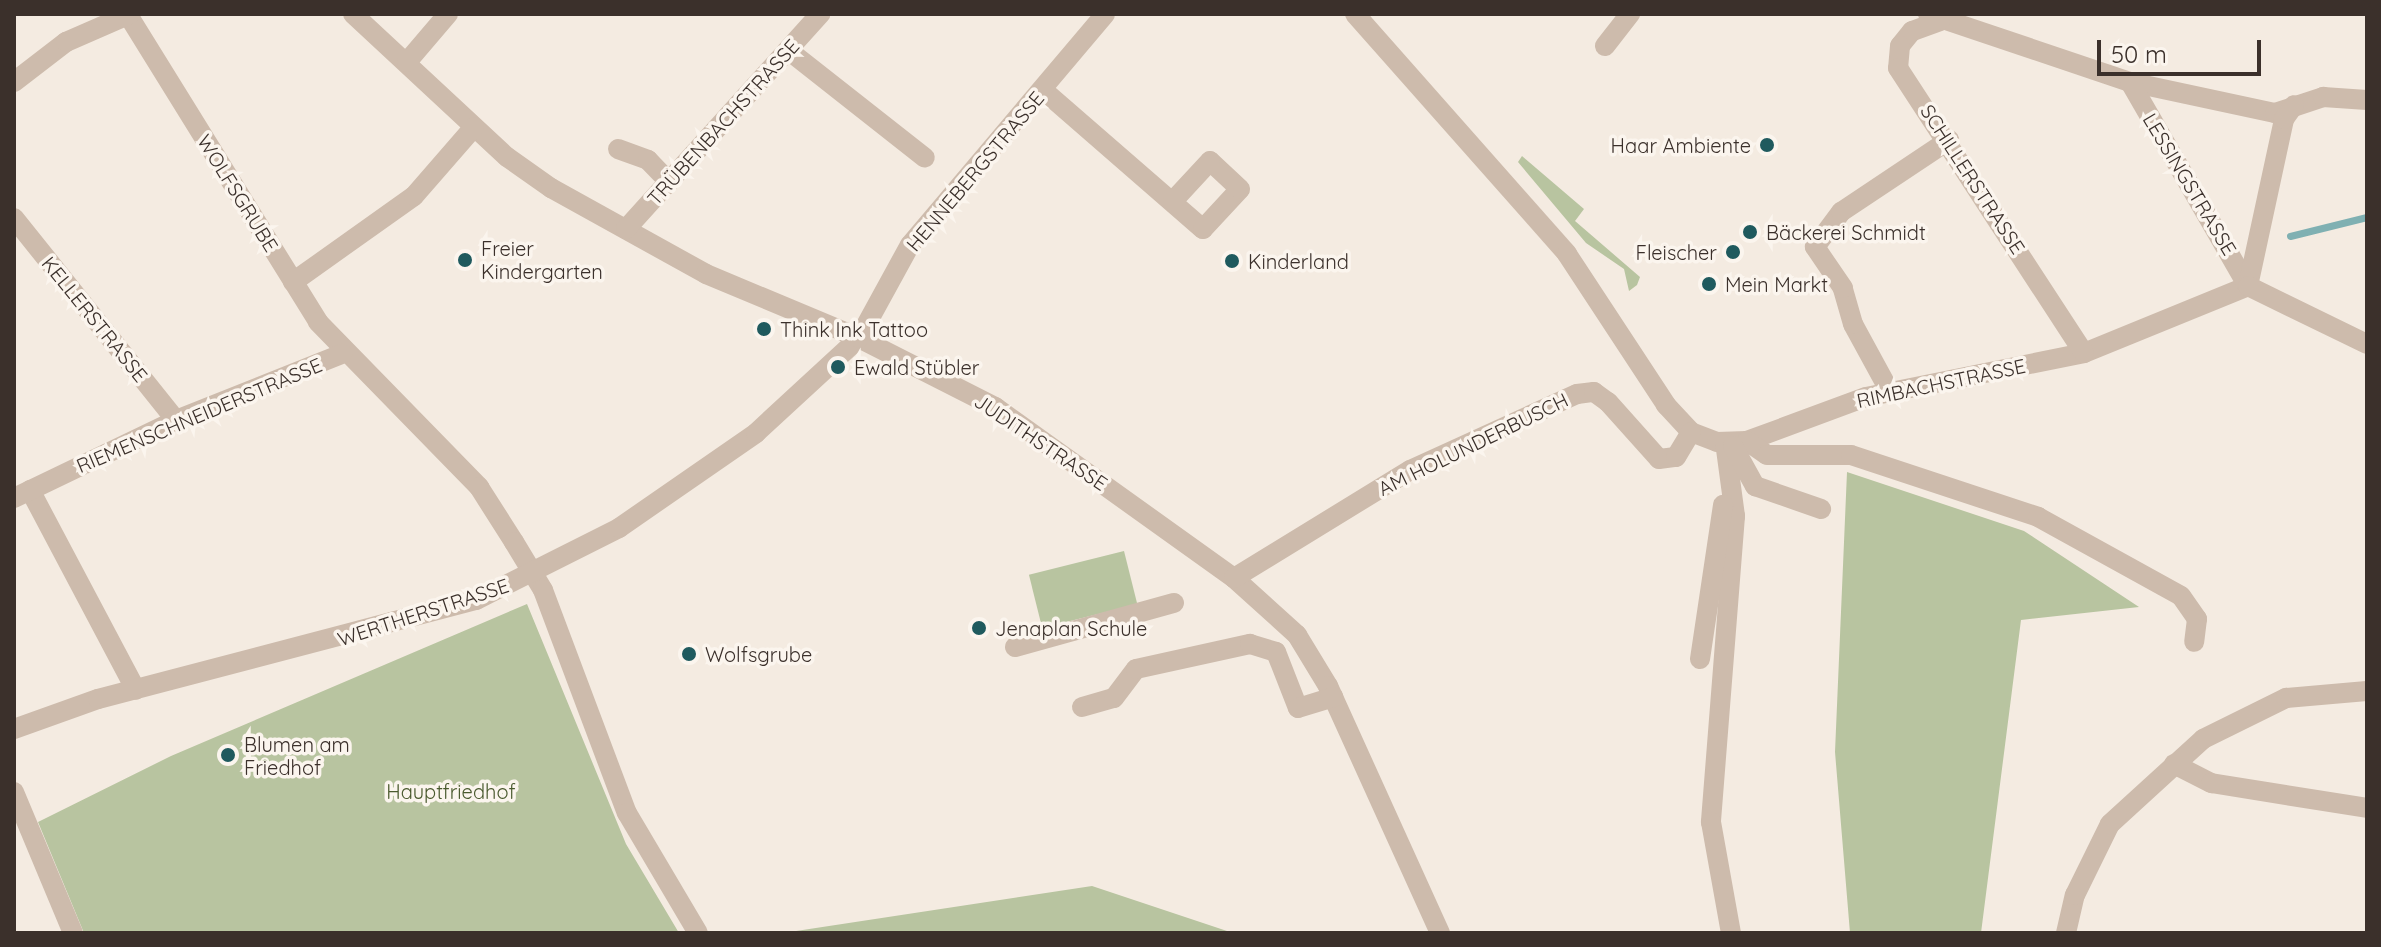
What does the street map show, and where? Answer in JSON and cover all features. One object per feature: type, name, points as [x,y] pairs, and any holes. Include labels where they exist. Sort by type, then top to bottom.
[{"type":"street","name":"JUDITHSTRASSE","points":[[353,14],[474,127],[551,188],[706,274],[859,338],[995,407],[1234,578],[1297,635],[1333,697],[1440,933]]},
{"type":"street","points":[[407,62],[448,14]]},
{"type":"street","name":"TRÜBENBACHSTRASSE","points":[[626,229],[820,14]]},
{"type":"street","name":"HENNEBERGSTRASSE","points":[[859,338],[910,245],[1105,14]]},
{"type":"street","points":[[1355,14],[1558,242],[1691,432],[1767,455],[1851,455],[2038,517],[2181,596],[2197,619],[2194,642]]},
{"type":"street","points":[[1605,46],[1630,14]]},
{"type":"street","points":[[14,82],[66,42],[129,15]]},
{"type":"street","name":"WOLFSGRUBE","points":[[129,15],[293,282],[342,354],[479,487],[534,575],[627,813],[698,933]]},
{"type":"street","name":"LESSINGSTRASSE","points":[[1934,17],[2130,82],[2275,113],[2323,97],[2367,100]]},
{"type":"street","name":"SCHILLERSTRASSE","points":[[1934,17],[1912,31],[1900,46],[1898,68],[1949,140],[2084,353]]},
{"type":"street","points":[[788,50],[925,158]]},
{"type":"street","name":"LESSINGSTRASSE","points":[[2130,82],[2248,286]]},
{"type":"street","points":[[1043,90],[1173,201]]},
{"type":"street","points":[[2294,105],[2284,119],[2248,286],[2367,344]]},
{"type":"street","points":[[293,282],[414,196],[474,127]]},
{"type":"street","points":[[1890,392],[1843,288],[1815,247],[1841,212],[1949,140]]},
{"type":"street","points":[[618,149],[648,160],[669,182]]},
{"type":"street","name":"KELLERSTRASSE","points":[[14,218],[176,420]]},
{"type":"street","name":"RIMBACHSTRASSE","points":[[1730,442],[1890,392],[2084,353],[2248,286]]},
{"type":"street","name":"WERTHERSTRASSE","points":[[14,729],[136,690],[395,625],[534,575],[619,528],[756,433],[859,338]]},
{"type":"street","name":"RIEMENSCHNEIDERSTRASSE","points":[[22,494],[176,420],[342,354]]},
{"type":"street","name":"AM HOLUNDERBUSCH","points":[[1234,578],[1410,470],[1577,394],[1594,392],[1608,402],[1659,459],[1676,457],[1691,432]]},
{"type":"street","points":[[1730,442],[1755,486],[1821,509]]},
{"type":"street","points":[[1700,659],[1730,442]]},
{"type":"street","points":[[1730,442],[1735,516],[1711,822],[1731,933]]},
{"type":"street","points":[[22,494],[136,690]]},
{"type":"street","points":[[1015,647],[1174,603]]},
{"type":"street","points":[[1082,707],[1114,698],[1136,669],[1250,644],[1276,652],[1298,708],[1333,697]]},
{"type":"street","points":[[2066,933],[2075,895],[2110,824],[2203,739],[2286,698],[2367,691]]},
{"type":"street","points":[[2174,764],[2211,783],[2367,808]]},
{"type":"street","points":[[14,792],[73,933]]},
{"type":"green space","points":[[1522,156],[1584,209],[1575,221],[1640,277],[1637,285],[1629,291],[1624,269],[1586,243],[1518,162]]},
{"type":"green space","points":[[1847,472],[2024,531],[2139,607],[2021,620],[1981,933],[1850,933],[1835,752]]},
{"type":"green space","points":[[1124,551],[1137,604],[1042,628],[1029,575]]},
{"type":"green space","name":"Hauptfriedhof","points":[[527,604],[626,844],[679,933],[84,933],[38,822],[171,756]]},
{"type":"green space","points":[[1092,886],[1233,933],[783,933]]},
{"type":"waterway","points":[[2290,236],[2367,217]]},
{"type":"place","name":"Haar Ambiente","points":[[1767,145]]},
{"type":"place","name":"Bäckerei Schmidt","points":[[1750,232]]},
{"type":"place","name":"Fleischer","points":[[1733,252]]},
{"type":"place","name":"Freier Kindergarten","points":[[465,260]]},
{"type":"place","name":"Kinderland","points":[[1232,261]]},
{"type":"place","name":"Mein Markt","points":[[1709,284]]},
{"type":"place","name":"Think Ink Tattoo","points":[[764,329]]},
{"type":"place","name":"Ewald Stübler","points":[[838,367]]},
{"type":"place","name":"Jenaplan Schule","points":[[979,628]]},
{"type":"place","name":"Wolfsgrube","points":[[689,654]]},
{"type":"place","name":"Blumen am Friedhof","points":[[228,755]]}]
